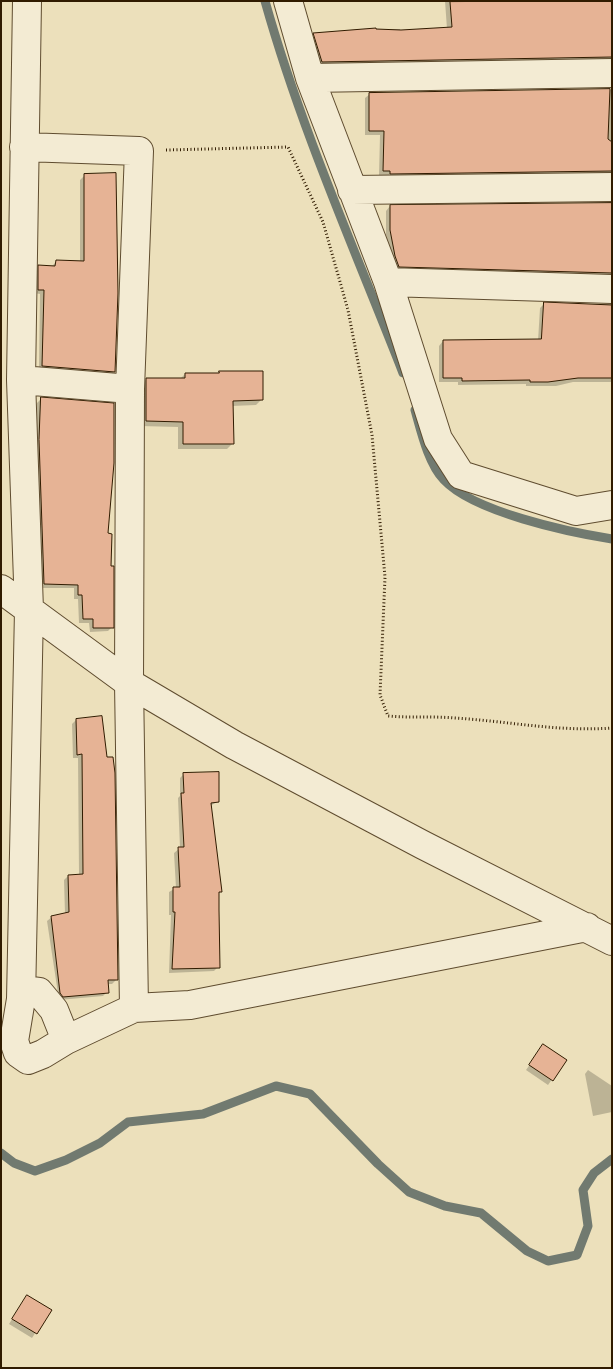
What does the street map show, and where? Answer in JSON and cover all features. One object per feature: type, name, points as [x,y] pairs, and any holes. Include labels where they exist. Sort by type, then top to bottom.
[{"type":"street","points":[[27,1],[21,380],[29,610],[21,999],[14,1041],[18,1053],[28,1060],[134,1008],[190,1005],[587,927]]},
{"type":"street","points":[[288,1],[310,78],[388,282],[438,440],[461,475],[576,511],[612,505]]},
{"type":"street","points":[[310,78],[612,74]]},
{"type":"street","points":[[24,148],[139,151],[130,389],[129,683],[134,1008]]},
{"type":"street","points":[[352,190],[612,186]]},
{"type":"street","points":[[388,282],[612,289]]},
{"type":"street","points":[[21,380],[130,389]]},
{"type":"street","points":[[1,589],[129,683],[234,745],[406,836],[612,941]]},
{"type":"street","points":[[21,999],[31,991],[39,992],[54,1010],[66,1040]]},
{"type":"path","points":[[139,151],[288,147],[323,222],[348,310],[372,435],[385,577],[380,695],[388,716],[415,719],[452,718],[581,730],[612,728]]},
{"type":"building","points":[[612,1],[612,57],[322,62],[313,33],[376,28],[401,30],[452,27],[450,2]]},
{"type":"building","points":[[610,89],[608,139],[612,142],[612,171],[390,174],[390,171],[383,171],[384,131],[369,131],[369,93]]},
{"type":"building","points":[[116,173],[118,293],[115,372],[42,366],[44,290],[38,290],[38,265],[55,266],[56,260],[84,261],[84,174]]},
{"type":"building","points":[[612,203],[612,273],[399,267],[390,230],[390,205]]},
{"type":"building","points":[[544,302],[612,305],[612,378],[578,378],[530,382],[530,380],[462,381],[462,378],[443,378],[443,340],[541,339]]},
{"type":"building","points":[[219,371],[263,371],[263,400],[233,401],[234,444],[183,444],[183,422],[146,421],[146,378],[185,378],[185,373],[219,373]]},
{"type":"building","points":[[41,397],[114,403],[114,463],[108,533],[112,534],[111,566],[114,566],[114,628],[93,628],[93,619],[83,619],[82,595],[78,595],[78,585],[44,584],[39,440]]},
{"type":"building","points":[[102,716],[107,757],[113,757],[115,773],[118,980],[108,980],[109,993],[63,997],[60,993],[51,916],[69,912],[68,875],[83,874],[82,754],[77,755],[76,719]]},
{"type":"building","points":[[219,772],[219,802],[211,803],[222,892],[219,892],[220,968],[172,969],[175,912],[173,912],[173,887],[180,887],[178,847],[184,847],[181,793],[184,793],[183,773]]},
{"type":"building","points":[[543,1044],[567,1060],[553,1081],[529,1065]]},
{"type":"building","points":[[27,1295],[52,1310],[37,1334],[12,1319]]},
{"type":"waterway","points":[[265,1],[279,49],[312,143],[403,373]]},
{"type":"waterway","points":[[415,410],[426,446],[438,473],[458,491],[477,502],[523,519],[547,526],[612,539]]},
{"type":"waterway","points":[[1,1153],[14,1163],[35,1171],[66,1160],[100,1143],[128,1122],[203,1114],[276,1086],[310,1094],[378,1164],[409,1192],[445,1206],[481,1213],[527,1251],[548,1261],[577,1255],[588,1226],[583,1190],[594,1173],[612,1159]]}]
